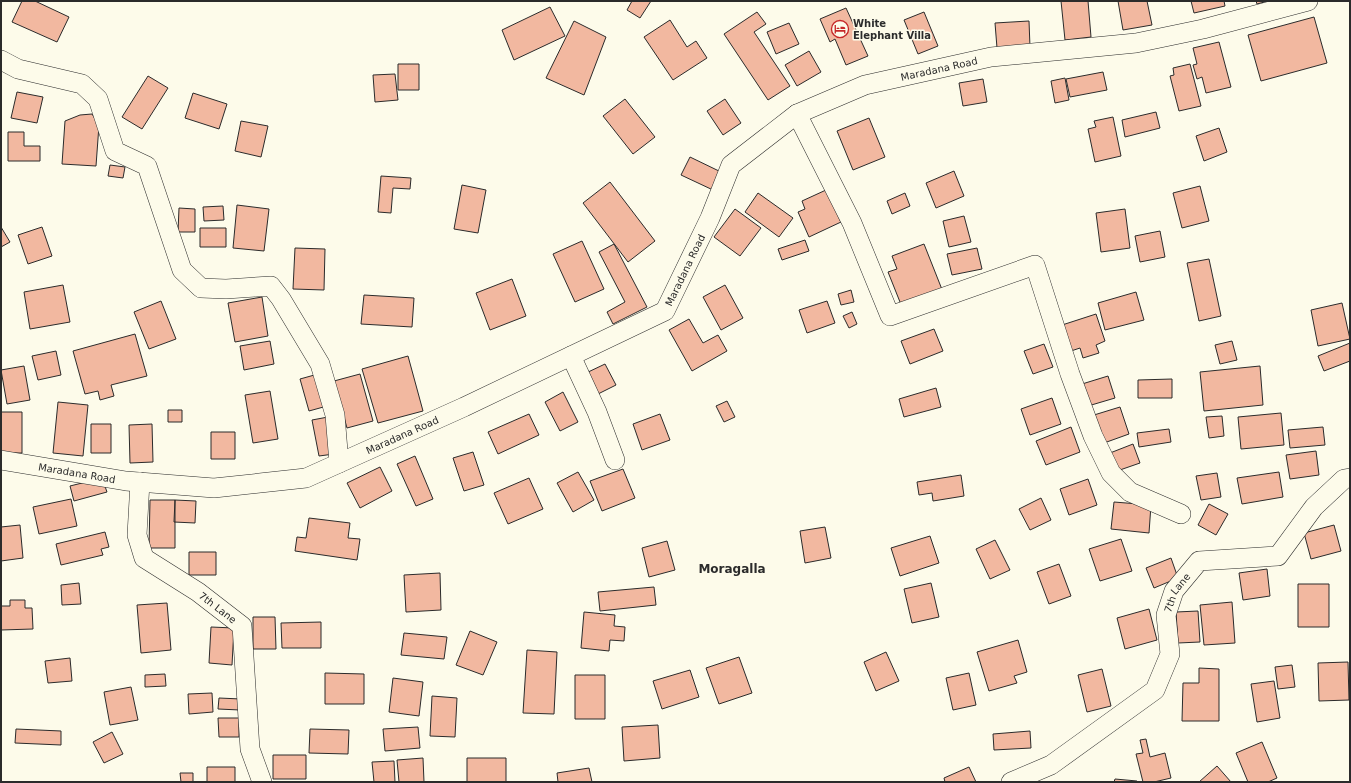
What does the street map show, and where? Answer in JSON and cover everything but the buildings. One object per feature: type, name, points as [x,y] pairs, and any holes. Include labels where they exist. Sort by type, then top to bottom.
[{"type":"street","name":"Maradana Road","points":[[1,460],[126,481],[214,488],[306,478],[464,407],[665,311],[710,218],[731,165],[797,114],[865,85],[984,59],[1136,43],[1203,29],[1308,1]]},
{"type":"street","points":[[1,60],[18,69],[82,84],[98,99],[115,151],[146,166],[182,270],[201,288],[226,289],[271,286],[281,299],[320,364],[335,415],[339,463]]},
{"type":"street","points":[[797,114],[852,223],[890,316],[1034,265],[1070,374],[1093,436],[1111,473],[1130,492],[1181,514]]},
{"type":"street","points":[[571,356],[598,412],[616,460]]},
{"type":"street","name":"7th Lane","points":[[1011,782],[1051,765],[1155,690],[1170,654],[1166,615],[1174,591],[1199,561],[1278,556],[1314,507],[1344,479],[1350,478]]},
{"type":"street","name":"7th Lane","points":[[140,482],[137,535],[144,558],[198,592],[242,626],[250,749],[262,782]]},
{"type":"place","name":"White Elephant Villa","points":[[840,29]]},
{"type":"district","name":"Moragalla","points":[[732,569]]}]
